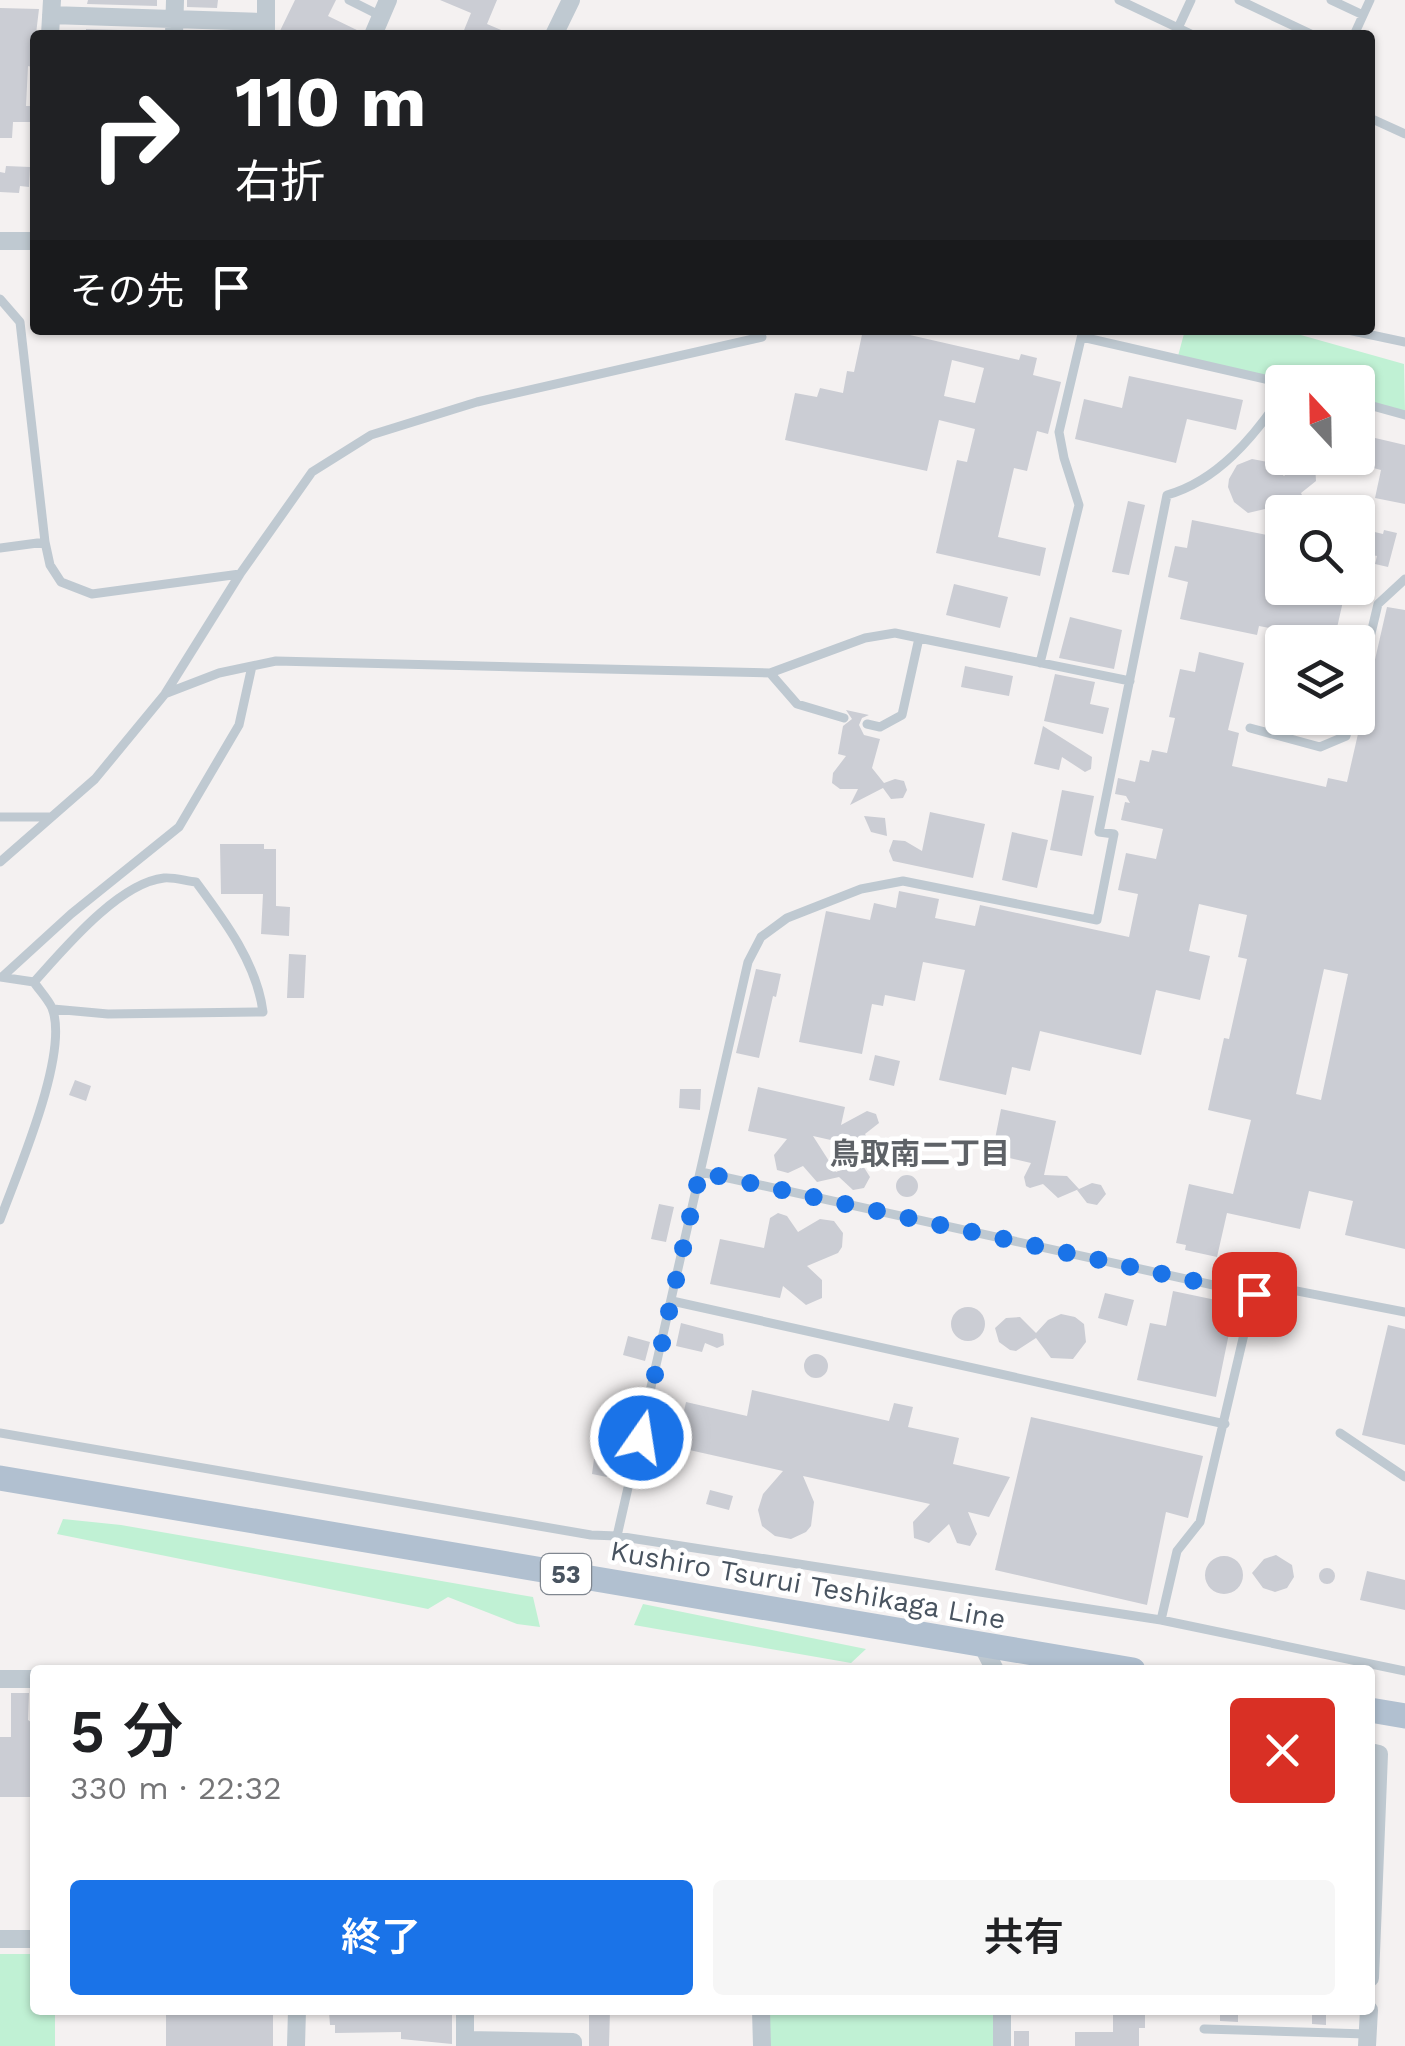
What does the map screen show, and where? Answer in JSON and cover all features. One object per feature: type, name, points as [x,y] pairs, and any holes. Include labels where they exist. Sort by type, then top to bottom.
[{"type":"main road","name":"Kushiro Tsurui Teshikaga Line","points":[[0,1478],[1103,1665]]},
{"type":"main road","points":[[1375,1711],[1405,1716]]},
{"type":"street","points":[[174,27],[176,0]]},
{"type":"street","points":[[51,8],[174,27],[265,29],[266,0]]},
{"type":"street","points":[[556,30],[571,0]]},
{"type":"street","points":[[0,241],[30,241]]},
{"type":"street","points":[[982,1645],[992,1665]]},
{"type":"street","points":[[0,1679],[30,1680]]},
{"type":"street","points":[[1375,1753],[1379,1754],[1375,1842]]},
{"type":"street","points":[[0,1939],[30,1939]]},
{"type":"street","points":[[296,2015],[296,2046]]},
{"type":"street","points":[[466,2015],[466,2043],[573,2042],[573,2046]]},
{"type":"street","points":[[761,2015],[762,2046]]},
{"type":"street","points":[[1002,2015],[1002,2046]]},
{"type":"street","points":[[1368,2040],[1369,2015]]},
{"type":"lane","points":[[349,0],[384,8]]},
{"type":"lane","points":[[1119,0],[1182,30]]},
{"type":"lane","points":[[1178,28],[1191,0]]},
{"type":"lane","points":[[1239,0],[1302,30]]},
{"type":"lane","points":[[1331,0],[1363,16]]},
{"type":"lane","points":[[1356,30],[1370,0]]},
{"type":"lane","points":[[1375,120],[1405,134]]},
{"type":"lane","points":[[0,298],[20,322],[45,542],[50,565],[61,582],[92,594],[240,574]]},
{"type":"lane","points":[[1040,663],[1079,505],[1059,432],[1083,335]]},
{"type":"lane","points":[[1087,335],[1265,379]]},
{"type":"lane","points":[[1372,335],[1405,342]]},
{"type":"lane","points":[[0,862],[94,779],[165,694],[240,574],[312,472],[371,435],[477,402],[762,337]]},
{"type":"lane","points":[[1375,407],[1405,415]]},
{"type":"lane","points":[[616,1536],[748,962],[761,937],[787,918],[861,889],[903,881],[1097,920],[1114,834],[1099,832],[1167,495],[1196,487],[1265,420]]},
{"type":"lane","points":[[0,548],[45,542]]},
{"type":"lane","points":[[1373,625],[1378,604],[1405,580]]},
{"type":"lane","points":[[165,694],[219,673],[276,661],[770,673],[865,638],[895,633],[1130,681]]},
{"type":"lane","points":[[867,724],[880,726],[902,715],[919,638]]},
{"type":"lane","points":[[1,977],[71,914],[179,827],[240,725],[252,666]]},
{"type":"lane","points":[[770,673],[797,704],[844,718]]},
{"type":"lane","points":[[1250,728],[1265,732]]},
{"type":"lane","points":[[1277,735],[1320,746],[1346,735]]},
{"type":"lane","points":[[0,817],[50,818]]},
{"type":"lane","points":[[34,982],[79,933],[131,891],[164,878],[196,882],[260,984],[263,1012],[108,1014],[52,1009]]},
{"type":"lane","points":[[0,1220],[43,1100],[56,1044],[52,1009],[34,982],[1,977]]},
{"type":"lane","points":[[700,1172],[1254,1294]]},
{"type":"lane","points":[[1162,1620],[1178,1551],[1200,1522],[1256,1283],[1405,1312]]},
{"type":"lane","points":[[672,1300],[1225,1424]]},
{"type":"lane","points":[[0,1433],[592,1535],[1162,1620],[1405,1671]]},
{"type":"lane","points":[[1340,1433],[1405,1477]]},
{"type":"lane","points":[[1204,2029],[1368,2040]]},
{"type":"green space","points":[[1184,335],[1301,335],[1404,364],[1405,412],[1375,406],[1375,365],[1265,365],[1265,377],[1178,356]]},
{"type":"green space","points":[[63,1519],[121,1525],[533,1597],[540,1627],[517,1624],[448,1597],[428,1609],[57,1534]]},
{"type":"green space","points":[[643,1604],[866,1649],[851,1663],[634,1625]]},
{"type":"green space","points":[[0,1954],[30,1954],[30,2015],[55,2015],[55,2046],[0,2046]]},
{"type":"green space","points":[[765,2015],[994,2015],[994,2046],[766,2046]]},
{"type":"building","points":[[88,0],[157,0],[157,6],[87,4]]},
{"type":"building","points":[[187,0],[218,0],[217,8],[187,7]]},
{"type":"building","points":[[295,0],[336,0],[328,16],[357,30],[280,30]]},
{"type":"building","points":[[440,0],[497,0],[487,24],[501,30],[464,30],[471,13]]},
{"type":"building","points":[[0,8],[39,9],[36,30],[30,30],[26,106],[30,106],[30,122],[13,122],[12,138],[0,138]]},
{"type":"building","points":[[6,166],[30,167],[29,187],[20,186],[19,193],[0,192],[0,172],[5,173]]},
{"type":"building","points":[[862,335],[910,335],[1019,360],[1021,354],[1037,358],[1033,375],[1061,382],[1048,434],[1037,431],[1027,471],[1014,468],[998,537],[1046,548],[1040,576],[936,553],[957,460],[967,462],[975,429],[939,420],[927,471],[785,440],[795,393],[817,397],[820,388],[843,393],[847,371],[854,372]],"holes":[[[952,360],[984,368],[975,403],[944,396]]]},
{"type":"building","points":[[1129,376],[1243,400],[1236,430],[1187,419],[1176,463],[1075,439],[1084,399],[1122,408]]},
{"type":"building","points":[[1375,438],[1405,445],[1405,504],[1375,498],[1381,470],[1375,468]]},
{"type":"building","points":[[1252,459],[1265,461],[1265,475],[1316,475],[1316,481],[1302,495],[1265,495],[1265,509],[1248,513],[1234,502],[1228,487],[1237,465]]},
{"type":"building","points":[[1128,501],[1145,505],[1129,575],[1112,572]]},
{"type":"building","points":[[1192,520],[1265,535],[1265,605],[1342,605],[1338,625],[1265,625],[1259,626],[1257,635],[1180,619],[1188,582],[1168,577],[1175,546],[1187,548]]},
{"type":"building","points":[[1375,532],[1397,533],[1388,567],[1375,564]]},
{"type":"building","points":[[954,584],[1008,597],[1000,628],[946,615]]},
{"type":"building","points":[[1387,607],[1405,610],[1405,1249],[1345,1235],[1353,1201],[1309,1191],[1300,1229],[1227,1213],[1217,1257],[1185,1250],[1186,1245],[1176,1243],[1189,1184],[1233,1194],[1251,1120],[1208,1110],[1247,959],[1238,957],[1247,915],[1199,904],[1189,951],[1210,956],[1200,1000],[1156,990],[1141,1055],[1040,1031],[1030,1071],[1012,1067],[1006,1095],[939,1080],[965,970],[923,962],[915,1001],[885,995],[883,1006],[872,1004],[862,1054],[799,1042],[826,911],[870,920],[874,903],[896,908],[899,891],[939,899],[935,918],[975,926],[980,905],[1129,937],[1138,894],[1118,890],[1126,853],[1156,859],[1163,829],[1121,820],[1125,802],[1130,803],[1126,796],[1115,794],[1118,778],[1135,782],[1140,760],[1149,762],[1152,750],[1167,753],[1175,718],[1169,717],[1180,669],[1195,672],[1199,652],[1244,663],[1228,730],[1239,733],[1232,766],[1326,787],[1328,778],[1347,782],[1358,735],[1375,735],[1375,660]],"holes":[[[1324,969],[1348,974],[1321,1100],[1296,1094]]]},
{"type":"building","points":[[1070,617],[1122,630],[1114,669],[1059,658]]},
{"type":"building","points":[[965,666],[1013,676],[1009,696],[961,687]]},
{"type":"building","points":[[1055,674],[1095,682],[1090,704],[1109,708],[1103,734],[1044,721]]},
{"type":"building","points":[[846,710],[869,715],[859,725],[864,735],[880,739],[872,768],[884,783],[904,781],[907,790],[903,798],[891,799],[883,788],[850,805],[858,789],[840,789],[832,783],[833,773],[846,756],[838,754],[843,726],[852,719]]},
{"type":"building","points":[[1043,726],[1092,757],[1091,769],[1085,772],[1062,757],[1059,770],[1034,764]]},
{"type":"building","points":[[1062,790],[1094,796],[1082,856],[1050,850]]},
{"type":"building","points":[[930,812],[985,824],[973,878],[893,861],[889,851],[893,840],[905,841],[922,851]]},
{"type":"building","points":[[864,816],[885,818],[887,836],[871,832]]},
{"type":"building","points":[[1012,832],[1048,840],[1037,888],[1002,880]]},
{"type":"building","points":[[220,844],[264,844],[264,849],[276,849],[276,906],[290,907],[289,936],[261,934],[263,894],[221,894]]},
{"type":"building","points":[[289,954],[306,955],[304,998],[287,998]]},
{"type":"building","points":[[756,969],[781,974],[759,1058],[736,1053]]},
{"type":"building","points":[[875,1055],[900,1061],[894,1086],[869,1080]]},
{"type":"building","points":[[75,1080],[91,1086],[86,1101],[69,1095]]},
{"type":"building","points":[[758,1087],[845,1107],[841,1125],[867,1111],[876,1114],[879,1123],[865,1134],[875,1150],[813,1136],[836,1172],[860,1161],[870,1177],[864,1188],[853,1190],[839,1177],[817,1182],[803,1166],[788,1173],[777,1170],[774,1155],[787,1139],[748,1131]]},
{"type":"building","points":[[680,1089],[701,1089],[700,1110],[679,1108]]},
{"type":"building","points":[[1001,1109],[1056,1121],[1044,1175],[1067,1176],[1079,1189],[1058,1198],[1043,1184],[1030,1188],[1024,1177],[1031,1163],[992,1154]]},
{"type":"building","points":[[907,1175],[915,1178],[915,1194],[907,1197],[899,1194],[896,1186],[899,1178]]},
{"type":"building","points":[[1092,1183],[1101,1185],[1106,1194],[1097,1205],[1087,1203],[1077,1190]]},
{"type":"building","points":[[659,1204],[674,1207],[666,1242],[651,1239]]},
{"type":"building","points":[[778,1213],[787,1216],[798,1232],[820,1219],[834,1221],[843,1233],[838,1253],[807,1266],[822,1280],[822,1298],[806,1305],[783,1286],[780,1298],[710,1284],[720,1239],[764,1248],[770,1218]]},
{"type":"building","points":[[1173,1291],[1235,1304],[1216,1397],[1137,1380],[1150,1323],[1166,1326]]},
{"type":"building","points":[[1105,1293],[1134,1300],[1127,1326],[1098,1318]]},
{"type":"building","points":[[968,1307],[980,1312],[985,1324],[980,1336],[968,1341],[956,1336],[951,1324],[956,1312]]},
{"type":"building","points":[[1061,1314],[1084,1324],[1086,1342],[1073,1359],[1051,1358],[1036,1338],[1016,1351],[999,1342],[995,1328],[1006,1318],[1020,1317],[1036,1333],[1048,1320]]},
{"type":"building","points":[[681,1323],[723,1334],[724,1345],[717,1348],[705,1343],[702,1352],[676,1346]]},
{"type":"building","points":[[1388,1325],[1405,1329],[1405,1445],[1362,1435]]},
{"type":"building","points":[[628,1336],[650,1342],[645,1361],[623,1355]]},
{"type":"building","points":[[811,1354],[821,1354],[828,1366],[821,1378],[811,1378],[804,1371],[804,1361]]},
{"type":"building","points":[[752,1390],[889,1421],[894,1403],[913,1407],[908,1427],[959,1438],[953,1464],[1010,1477],[989,1517],[968,1512],[977,1534],[970,1546],[957,1543],[949,1524],[929,1543],[914,1538],[913,1522],[930,1504],[803,1476],[814,1502],[811,1526],[791,1539],[775,1536],[762,1526],[758,1510],[763,1494],[783,1471],[676,1447],[686,1402],[747,1416]]},
{"type":"building","points":[[1031,1417],[1203,1456],[1188,1518],[1166,1512],[1147,1605],[995,1570]]},
{"type":"building","points":[[594,1459],[611,1463],[607,1477],[592,1474]]},
{"type":"building","points":[[710,1490],[733,1496],[729,1510],[706,1504]]},
{"type":"building","points":[[1276,1555],[1292,1565],[1294,1577],[1287,1588],[1275,1592],[1263,1588],[1252,1573],[1264,1559]]},
{"type":"building","points":[[1224,1556],[1238,1561],[1243,1575],[1238,1589],[1224,1594],[1210,1589],[1205,1575],[1210,1561]]},
{"type":"building","points":[[1327,1568],[1335,1576],[1327,1584],[1319,1576]]},
{"type":"building","points":[[1367,1571],[1405,1580],[1405,1610],[1360,1600]]},
{"type":"building","points":[[11,1693],[29,1693],[30,1797],[0,1797],[0,1737],[11,1737]]},
{"type":"building","points":[[166,2015],[273,2015],[273,2046],[166,2046]]},
{"type":"building","points":[[329,2015],[452,2015],[452,2044],[401,2039],[401,2032],[335,2033],[335,2025],[330,2025]]},
{"type":"building","points":[[589,2015],[610,2015],[609,2046],[589,2046]]},
{"type":"building","points":[[1113,2015],[1145,2015],[1145,2028],[1139,2028],[1139,2046],[1075,2046],[1075,2032],[1113,2032]]},
{"type":"building","points":[[1220,2015],[1238,2015],[1238,2022],[1220,2021]]},
{"type":"building","points":[[1312,2015],[1326,2015],[1326,2025],[1312,2024]]},
{"type":"building","points":[[1014,2031],[1029,2031],[1029,2046],[1014,2046]]},
{"type":"district","name":"鳥取南二丁目","points":[[920,1153]]},
{"type":"route","points":[[641,1438],[700,1172],[1254,1294]]}]
